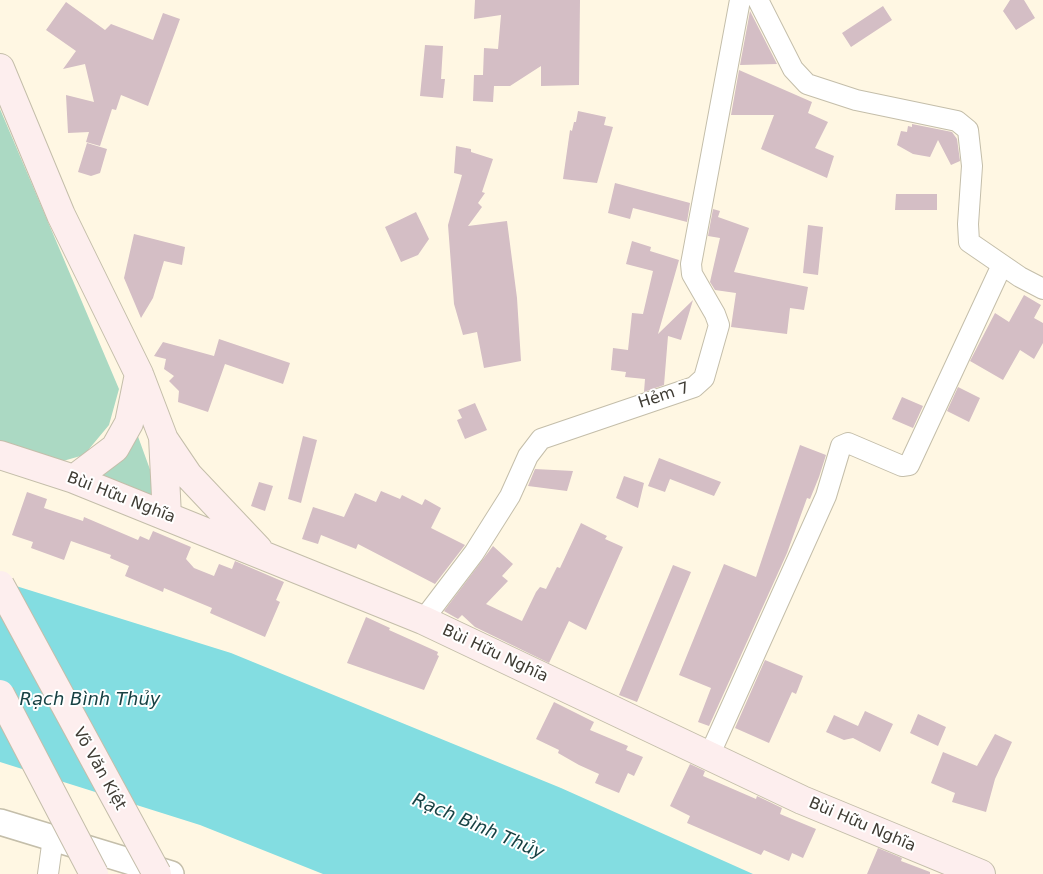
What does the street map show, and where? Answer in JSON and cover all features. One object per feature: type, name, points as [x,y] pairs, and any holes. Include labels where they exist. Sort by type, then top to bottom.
[{"type":"main road","points":[[0,68],[61,215],[140,374],[163,437],[188,475],[268,559]]},
{"type":"main road","points":[[74,479],[115,448],[129,423],[140,374]]},
{"type":"main road","points":[[163,437],[167,516]]},
{"type":"main road","name":"Bùi Hữu Nghĩa","points":[[0,454],[74,479],[268,559],[423,620],[802,800],[981,874]]},
{"type":"main road","name":"Võ Văn Kiệt","points":[[0,585],[156,874]]},
{"type":"main road","points":[[0,694],[94,874]]},
{"type":"street","name":"Hẻm 7","points":[[423,620],[474,553],[510,496],[534,446],[541,439],[571,427],[694,387],[704,378],[719,326],[715,314],[692,274],[691,264],[740,0]]},
{"type":"street","points":[[758,0],[793,70],[807,84],[856,100],[957,121],[968,130],[972,166],[968,224],[969,242],[1002,265],[1043,289]]},
{"type":"street","points":[[710,756],[826,496],[841,446],[848,443],[908,467],[1002,265]]},
{"type":"street","points":[[0,822],[171,874]]},
{"type":"street","points":[[48,874],[53,838]]},
{"type":"green space","points":[[0,109],[119,389],[109,425],[84,455],[56,463],[0,443]]},
{"type":"green space","points":[[136,431],[160,497],[155,500],[99,477],[125,458]]},
{"type":"water","name":"Rạch Bình Thủy","points":[[0,581],[231,653],[561,788],[753,874],[323,874],[200,825],[0,762]]},
{"type":"building","points":[[475,0],[580,0],[579,85],[541,86],[541,66],[510,86],[494,86],[493,102],[473,101],[474,75],[483,75],[484,48],[498,49],[501,15],[474,19]]},
{"type":"building","points":[[1010,0],[1024,0],[1035,18],[1016,30],[1003,11]]},
{"type":"building","points":[[66,2],[105,30],[111,24],[153,40],[163,13],[180,19],[148,106],[121,95],[116,110],[112,109],[100,146],[86,142],[89,132],[68,133],[66,95],[94,102],[85,64],[63,69],[76,51],[46,30]]},
{"type":"building","points":[[883,6],[892,20],[851,47],[842,33]]},
{"type":"building","points":[[750,11],[777,64],[740,65]]},
{"type":"building","points":[[425,45],[443,46],[441,79],[445,79],[443,98],[420,96]]},
{"type":"building","points":[[739,70],[812,102],[808,113],[828,122],[815,148],[834,156],[827,178],[761,149],[774,115],[731,115]]},
{"type":"building","points":[[578,111],[606,117],[604,125],[613,127],[597,183],[563,179],[570,130],[572,131],[574,122],[576,122]]},
{"type":"building","points":[[912,124],[952,132],[957,139],[960,161],[951,165],[938,140],[930,157],[913,154],[897,145],[901,131],[907,132],[908,126],[912,127]]},
{"type":"building","points":[[87,143],[107,149],[100,173],[91,176],[78,172]]},
{"type":"building","points":[[456,146],[471,149],[471,152],[493,159],[482,192],[485,193],[478,203],[482,207],[468,226],[507,221],[517,298],[521,361],[484,368],[477,332],[463,335],[454,304],[448,225],[462,175],[454,173]]},
{"type":"building","points":[[615,183],[690,203],[687,222],[633,208],[630,219],[608,213]]},
{"type":"building","points":[[896,194],[937,194],[937,210],[895,210]]},
{"type":"building","points":[[713,209],[720,211],[718,217],[749,228],[734,272],[808,287],[804,310],[790,308],[787,334],[731,327],[736,293],[715,290],[710,282],[720,238],[708,236]]},
{"type":"building","points":[[416,212],[429,239],[418,255],[401,262],[385,227]]},
{"type":"building","points":[[808,225],[823,227],[818,275],[803,273]]},
{"type":"building","points":[[134,234],[185,247],[182,265],[164,261],[153,298],[141,318],[124,278]]},
{"type":"building","points":[[632,241],[651,247],[650,251],[679,260],[658,334],[693,300],[681,340],[668,336],[664,385],[644,392],[645,379],[625,377],[626,372],[611,370],[613,348],[628,350],[632,313],[643,314],[653,271],[626,264]]},
{"type":"building","points":[[1024,295],[1041,305],[1034,318],[1043,323],[1043,343],[1034,359],[1020,350],[1003,380],[970,361],[995,313],[1009,322]]},
{"type":"building","points":[[219,339],[290,363],[283,384],[225,364],[208,412],[178,402],[179,391],[169,381],[174,376],[164,369],[166,359],[154,356],[163,342],[214,356]]},
{"type":"building","points":[[958,387],[980,398],[969,422],[947,411]]},
{"type":"building","points":[[902,397],[923,406],[913,428],[892,419]]},
{"type":"building","points":[[475,403],[487,430],[465,439],[457,420],[462,418],[458,410]]},
{"type":"building","points":[[303,436],[317,440],[301,503],[288,499]]},
{"type":"building","points":[[800,445],[826,455],[819,477],[810,499],[807,498],[787,553],[709,726],[698,722],[711,688],[679,675],[724,564],[756,577]]},
{"type":"building","points":[[659,458],[721,482],[714,496],[670,479],[665,492],[648,486]]},
{"type":"building","points":[[535,469],[573,471],[567,491],[528,486]]},
{"type":"building","points":[[624,476],[644,483],[638,508],[616,498]]},
{"type":"building","points":[[259,482],[273,486],[265,511],[251,506]]},
{"type":"building","points":[[381,491],[400,499],[402,495],[422,505],[425,499],[441,508],[431,528],[465,545],[435,584],[358,544],[356,549],[321,535],[318,544],[302,539],[313,507],[344,517],[355,493],[376,502]]},
{"type":"building","points":[[27,492],[47,499],[44,508],[83,521],[84,517],[138,540],[140,536],[149,540],[153,531],[191,547],[186,559],[194,568],[214,576],[219,564],[232,569],[235,561],[284,582],[276,600],[280,602],[265,637],[210,613],[212,608],[164,588],[163,592],[125,576],[129,566],[110,558],[111,555],[71,541],[64,560],[31,548],[33,542],[12,535]]},
{"type":"building","points":[[581,523],[607,536],[605,539],[623,547],[586,630],[569,621],[549,663],[475,627],[462,615],[458,619],[444,611],[493,546],[513,564],[502,576],[508,581],[486,604],[522,621],[536,592],[540,587],[546,589],[557,567],[560,568]]},
{"type":"building","points":[[673,565],[691,572],[637,702],[619,695]]},
{"type":"building","points":[[366,617],[390,628],[389,630],[438,652],[437,655],[439,656],[424,690],[347,663]]},
{"type":"building","points":[[765,660],[803,676],[796,694],[792,692],[769,743],[735,728]]},
{"type":"building","points":[[554,702],[594,722],[590,730],[628,746],[626,750],[643,757],[634,776],[628,773],[619,793],[595,783],[599,774],[579,765],[558,753],[559,750],[536,739]]},
{"type":"building","points":[[865,711],[893,724],[880,752],[853,738],[844,740],[826,732],[834,715],[858,726]]},
{"type":"building","points":[[918,714],[946,727],[938,746],[910,733]]},
{"type":"building","points":[[995,734],[1012,742],[995,779],[986,812],[952,802],[955,793],[931,783],[943,752],[977,766]]},
{"type":"building","points":[[690,764],[705,771],[703,776],[756,799],[757,796],[782,808],[780,814],[816,829],[803,858],[792,853],[789,861],[764,850],[761,855],[687,823],[690,816],[670,806]]},
{"type":"building","points":[[878,848],[902,858],[901,861],[930,872],[930,874],[867,874]]}]
